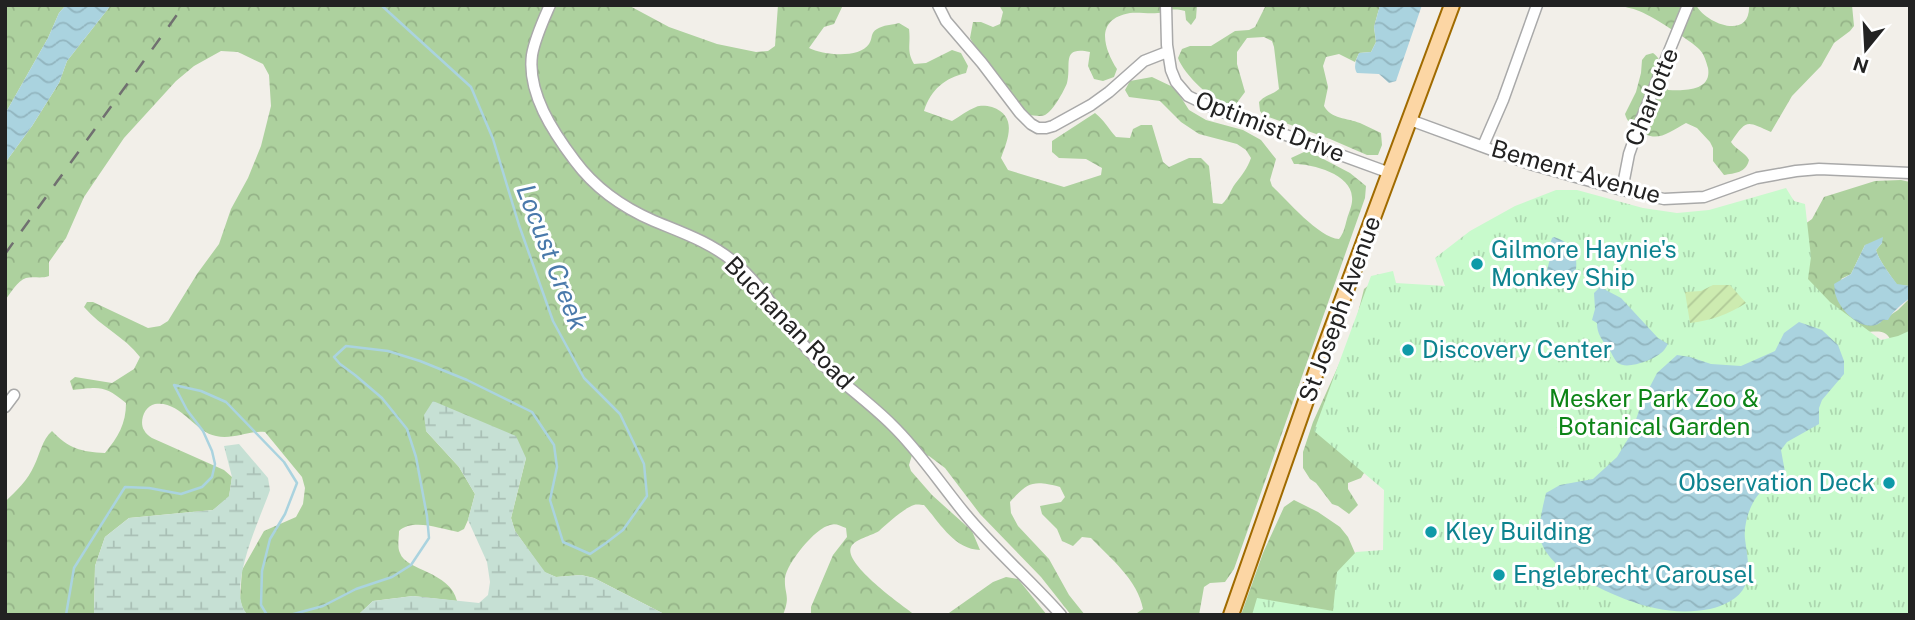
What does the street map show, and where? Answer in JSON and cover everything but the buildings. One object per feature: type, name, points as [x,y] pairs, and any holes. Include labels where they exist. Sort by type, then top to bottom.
[{"type":"main road","name":"St Joseph Avenue","points":[[1231,615],[1322,355],[1452,5]]},
{"type":"street","name":"Buchanan Road","points":[[550,5],[537,36],[533,54],[533,83],[550,121],[581,169],[603,190],[631,209],[696,237],[736,264],[812,354],[905,437],[964,513],[1061,615]]},
{"type":"street","points":[[938,5],[946,21],[1020,114],[1038,128],[1046,128],[1091,105],[1144,61],[1167,52]]},
{"type":"street","name":"Optimist Drive","points":[[1166,5],[1167,52],[1171,70],[1176,82],[1188,96],[1197,102],[1390,173]]},
{"type":"street","points":[[1483,146],[1503,100],[1537,5]]},
{"type":"street","name":"Charlotte","points":[[1622,190],[1629,154],[1641,120],[1688,5]]},
{"type":"street","name":"Bement Avenue","points":[[1410,120],[1530,164],[1652,198],[1677,200],[1704,197],[1757,178],[1796,171],[1819,169],[1910,173]]},
{"type":"street","points":[[5,407],[14,395]]},
{"type":"green space","points":[[5,5],[66,5],[59,13],[5,114]]},
{"type":"green space","points":[[111,5],[628,5],[669,27],[717,44],[756,52],[768,51],[775,46],[778,5],[843,5],[834,24],[824,27],[809,48],[832,54],[857,52],[869,44],[873,32],[877,29],[899,23],[909,29],[909,51],[914,64],[926,63],[952,50],[961,53],[968,66],[966,73],[940,86],[931,96],[924,111],[952,121],[978,106],[992,107],[1000,111],[1008,122],[1009,129],[1001,158],[1008,170],[1064,187],[1101,175],[1102,168],[1086,159],[1059,158],[1052,152],[1052,141],[1095,113],[1116,137],[1130,138],[1133,129],[1141,125],[1152,125],[1163,162],[1169,167],[1189,158],[1201,158],[1209,166],[1213,203],[1222,204],[1251,158],[1246,150],[1237,144],[1199,134],[1181,122],[1160,101],[1129,97],[1125,90],[1130,81],[1152,77],[1175,88],[1189,110],[1206,120],[1243,130],[1261,140],[1276,159],[1270,180],[1272,186],[1322,232],[1331,237],[1341,237],[1351,205],[1350,189],[1338,176],[1320,168],[1294,164],[1291,158],[1310,152],[1350,173],[1366,186],[1365,198],[1234,569],[1225,582],[1210,583],[1204,587],[1199,615],[1134,615],[1143,609],[1135,588],[1122,570],[1091,538],[1082,537],[1073,546],[1062,541],[1057,529],[1042,514],[1040,506],[1061,502],[1065,497],[1060,487],[1032,484],[1010,502],[1011,513],[1018,526],[1049,559],[1069,595],[1085,615],[1071,615],[1041,577],[980,514],[945,468],[929,456],[918,453],[912,455],[909,465],[911,471],[932,495],[972,531],[980,550],[971,549],[955,540],[924,505],[905,509],[879,531],[851,547],[851,554],[864,573],[915,615],[811,615],[811,607],[833,555],[847,537],[846,528],[834,524],[817,532],[791,564],[785,578],[787,599],[783,615],[666,615],[594,578],[581,575],[556,577],[544,572],[515,531],[511,518],[526,458],[426,431],[459,467],[475,494],[464,529],[458,532],[419,525],[405,527],[399,531],[399,548],[404,559],[410,564],[446,583],[457,601],[413,596],[373,601],[358,615],[248,615],[243,610],[240,599],[242,570],[264,531],[296,517],[303,504],[305,488],[302,477],[265,432],[216,436],[201,429],[180,411],[164,404],[155,404],[148,408],[144,415],[142,423],[146,433],[224,470],[232,477],[229,497],[213,510],[129,518],[105,537],[95,566],[94,615],[5,615],[5,502],[28,476],[43,443],[52,431],[76,448],[105,453],[117,436],[125,417],[126,403],[107,390],[73,390],[70,381],[75,377],[112,383],[134,369],[140,357],[84,307],[87,302],[93,302],[148,328],[168,321],[219,244],[231,209],[261,146],[271,106],[269,75],[263,64],[238,52],[221,51],[194,66],[176,81],[124,138],[84,197],[66,238],[49,262],[49,276],[23,280],[5,300],[5,163],[59,83],[67,61]]},
{"type":"green space","points":[[999,5],[1197,5],[1196,18],[1191,25],[1186,20],[1185,11],[1176,9],[1158,13],[1130,13],[1111,21],[1105,35],[1108,52],[1117,69],[1114,77],[1103,81],[1094,79],[1088,66],[1090,52],[1074,52],[1069,58],[1067,83],[1061,96],[1048,113],[1039,116],[1028,115],[993,78],[970,38],[973,22],[993,27],[1000,24],[1003,12]]},
{"type":"green space","points":[[1266,5],[1380,5],[1374,27],[1376,42],[1371,52],[1359,53],[1355,62],[1339,54],[1326,57],[1323,66],[1328,87],[1324,106],[1335,116],[1360,123],[1381,133],[1382,145],[1378,155],[1367,155],[1263,115],[1259,102],[1279,89],[1274,47],[1272,41],[1264,37],[1247,38],[1237,52],[1237,64],[1245,92],[1236,104],[1228,104],[1211,96],[1181,65],[1178,58],[1182,49],[1190,46],[1211,46],[1235,31],[1255,27]]},
{"type":"green space","points":[[1618,5],[1696,5],[1701,12],[1718,23],[1736,26],[1743,23],[1748,16],[1749,5],[1852,5],[1854,26],[1834,43],[1821,66],[1792,96],[1771,132],[1752,124],[1740,129],[1731,142],[1747,157],[1748,164],[1740,172],[1724,175],[1713,161],[1710,142],[1697,128],[1686,123],[1655,137],[1642,132],[1628,120],[1625,114],[1636,92],[1642,60],[1646,55],[1653,53],[1659,59],[1668,90],[1689,90],[1702,85],[1708,76],[1708,68],[1701,51],[1688,40],[1644,13]]},
{"type":"green space","points":[[1875,181],[1910,182],[1910,286],[1897,285],[1885,268],[1876,250],[1882,243],[1865,245],[1851,274],[1841,279],[1883,320],[1910,298],[1910,350],[1893,346],[1888,336],[1882,332],[1863,332],[1446,259],[1791,234],[1812,219],[1824,197]]},
{"type":"green space","name":"Mesker Park Zoo & Botanical Garden","points":[[1786,188],[1794,201],[1805,204],[1811,257],[1808,279],[1830,302],[1881,340],[1909,331],[1910,326],[1910,615],[1252,615],[1257,598],[1333,611],[1337,572],[1356,552],[1383,550],[1384,490],[1314,431],[1371,276],[1393,271],[1396,283],[1445,286],[1435,258],[1470,231],[1515,206],[1556,190],[1577,190],[1643,208],[1677,213],[1709,210]]},
{"type":"green space","points":[[1369,285],[1364,473],[1361,478],[1348,483],[1348,489],[1358,505],[1349,514],[1332,504],[1310,479],[1303,468],[1303,452],[1313,422],[1353,333],[1364,289]]},
{"type":"green space","points":[[1713,285],[1730,285],[1746,303],[1705,321],[1690,323],[1685,292],[1701,291]]},
{"type":"green space","points":[[433,401],[516,436],[526,458],[511,518],[515,531],[545,572],[556,577],[581,575],[594,578],[666,615],[358,615],[373,601],[413,596],[479,603],[488,595],[490,582],[487,562],[468,520],[475,494],[459,467],[426,431],[424,415]]},
{"type":"green space","points":[[239,444],[268,478],[270,490],[242,572],[240,590],[242,604],[248,615],[94,615],[95,566],[105,537],[129,518],[213,510],[229,496],[232,477],[224,446]]},
{"type":"green space","points":[[1294,500],[1340,527],[1348,537],[1358,560],[1348,615],[1241,615],[1263,553],[1284,507]]},
{"type":"green space","points":[[1006,577],[1018,579],[1047,615],[946,615],[993,582]]},
{"type":"water","points":[[66,5],[111,5],[67,61],[59,83],[5,163],[5,114],[59,13]]},
{"type":"water","points":[[1380,5],[1422,5],[1396,81],[1389,83],[1379,74],[1357,73],[1355,68],[1359,53],[1371,52],[1376,42],[1374,27]]},
{"type":"water","points":[[1554,237],[1569,245],[1576,258],[1576,269],[1565,276],[1558,277],[1547,270],[1550,259],[1547,255]]},
{"type":"water","points":[[1883,237],[1876,250],[1877,254],[1897,284],[1910,286],[1910,298],[1888,320],[1870,326],[1856,321],[1843,309],[1835,294],[1834,284],[1851,274],[1865,245]]},
{"type":"water","points":[[1600,287],[1621,298],[1658,338],[1668,344],[1662,352],[1633,365],[1617,362],[1600,337],[1597,323],[1592,320],[1595,309],[1594,293]]},
{"type":"water","points":[[1799,322],[1822,330],[1838,345],[1844,361],[1844,374],[1822,400],[1819,424],[1787,442],[1781,450],[1785,472],[1782,480],[1762,491],[1753,503],[1745,532],[1748,575],[1739,595],[1710,609],[1672,611],[1654,608],[1602,589],[1564,570],[1552,559],[1540,536],[1546,493],[1560,485],[1593,479],[1617,457],[1631,434],[1642,402],[1657,373],[1677,355],[1711,364],[1741,366],[1775,351],[1784,333]]},
{"type":"waterway","name":"Locust Creek","points":[[290,615],[323,606],[356,589],[392,577],[411,565],[429,538],[416,457],[407,429],[382,398],[334,357],[346,346],[388,351],[420,361],[467,380],[532,412],[554,445],[557,467],[550,500],[563,542],[590,554],[623,530],[647,496],[644,464],[620,414],[584,378],[553,321],[519,225],[493,139],[471,87],[381,5]]},
{"type":"waterway","name":"Locust Creek","points":[[66,615],[74,568],[125,487],[181,494],[202,487],[212,477],[215,464],[212,451],[203,431],[187,410],[174,385],[201,391],[226,402],[284,462],[297,483],[285,514],[270,539],[262,571],[261,605],[267,615]]},
{"type":"railway","points":[[5,254],[184,5]]},
{"type":"place","name":"Gilmore Haynie's Monkey Ship","points":[[1477,264]]},
{"type":"place","name":"Discovery Center","points":[[1408,350]]},
{"type":"place","name":"Observation Deck","points":[[1889,483]]},
{"type":"place","name":"Kley Building","points":[[1431,532]]},
{"type":"place","name":"Englebrecht Carousel","points":[[1499,575]]}]
